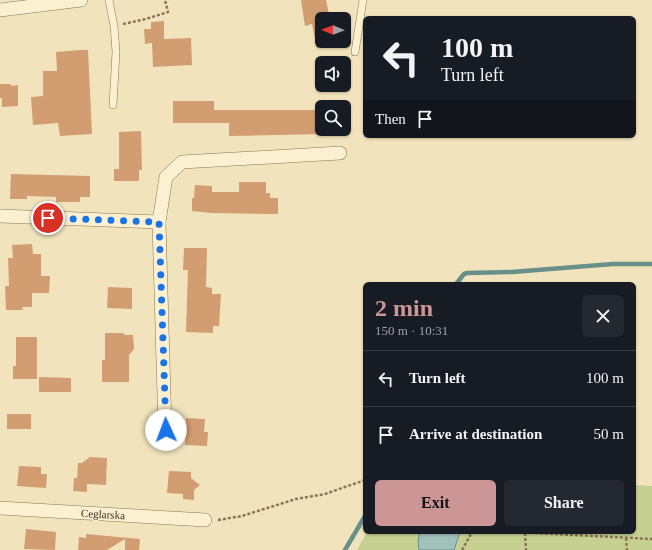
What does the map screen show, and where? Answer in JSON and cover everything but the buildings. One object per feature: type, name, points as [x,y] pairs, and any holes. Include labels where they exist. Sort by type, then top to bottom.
[{"type":"street","points":[[0,10],[81,0]]},
{"type":"street","points":[[166,430],[159,222],[166,177],[182,162],[340,154]]},
{"type":"street","points":[[0,216],[159,222]]},
{"type":"street","name":"Ceglarska","points":[[0,508],[205,520]]},
{"type":"lane","points":[[109,0],[114,26],[116,52],[113,106]]},
{"type":"lane","points":[[355,52],[363,0]]},
{"type":"path","points":[[114,26],[146,20],[168,12],[165,0]]},
{"type":"path","points":[[205,520],[222,520],[242,516],[296,500],[325,494],[363,481]]},
{"type":"path","points":[[462,550],[471,534]]},
{"type":"path","points":[[525,534],[526,550]]},
{"type":"path","points":[[545,534],[652,539]]},
{"type":"path","points":[[626,538],[627,550]]},
{"type":"green space","points":[[636,485],[652,486],[652,550],[357,550],[366,534],[636,534]]},
{"type":"water","points":[[420,534],[459,534],[454,550],[419,550],[418,541]]},
{"type":"waterway","points":[[458,282],[464,274],[467,273],[512,272],[613,264],[652,264]]},
{"type":"waterway","points":[[345,550],[363,519]]},
{"type":"route","points":[[48,218],[159,222],[166,430]]}]
